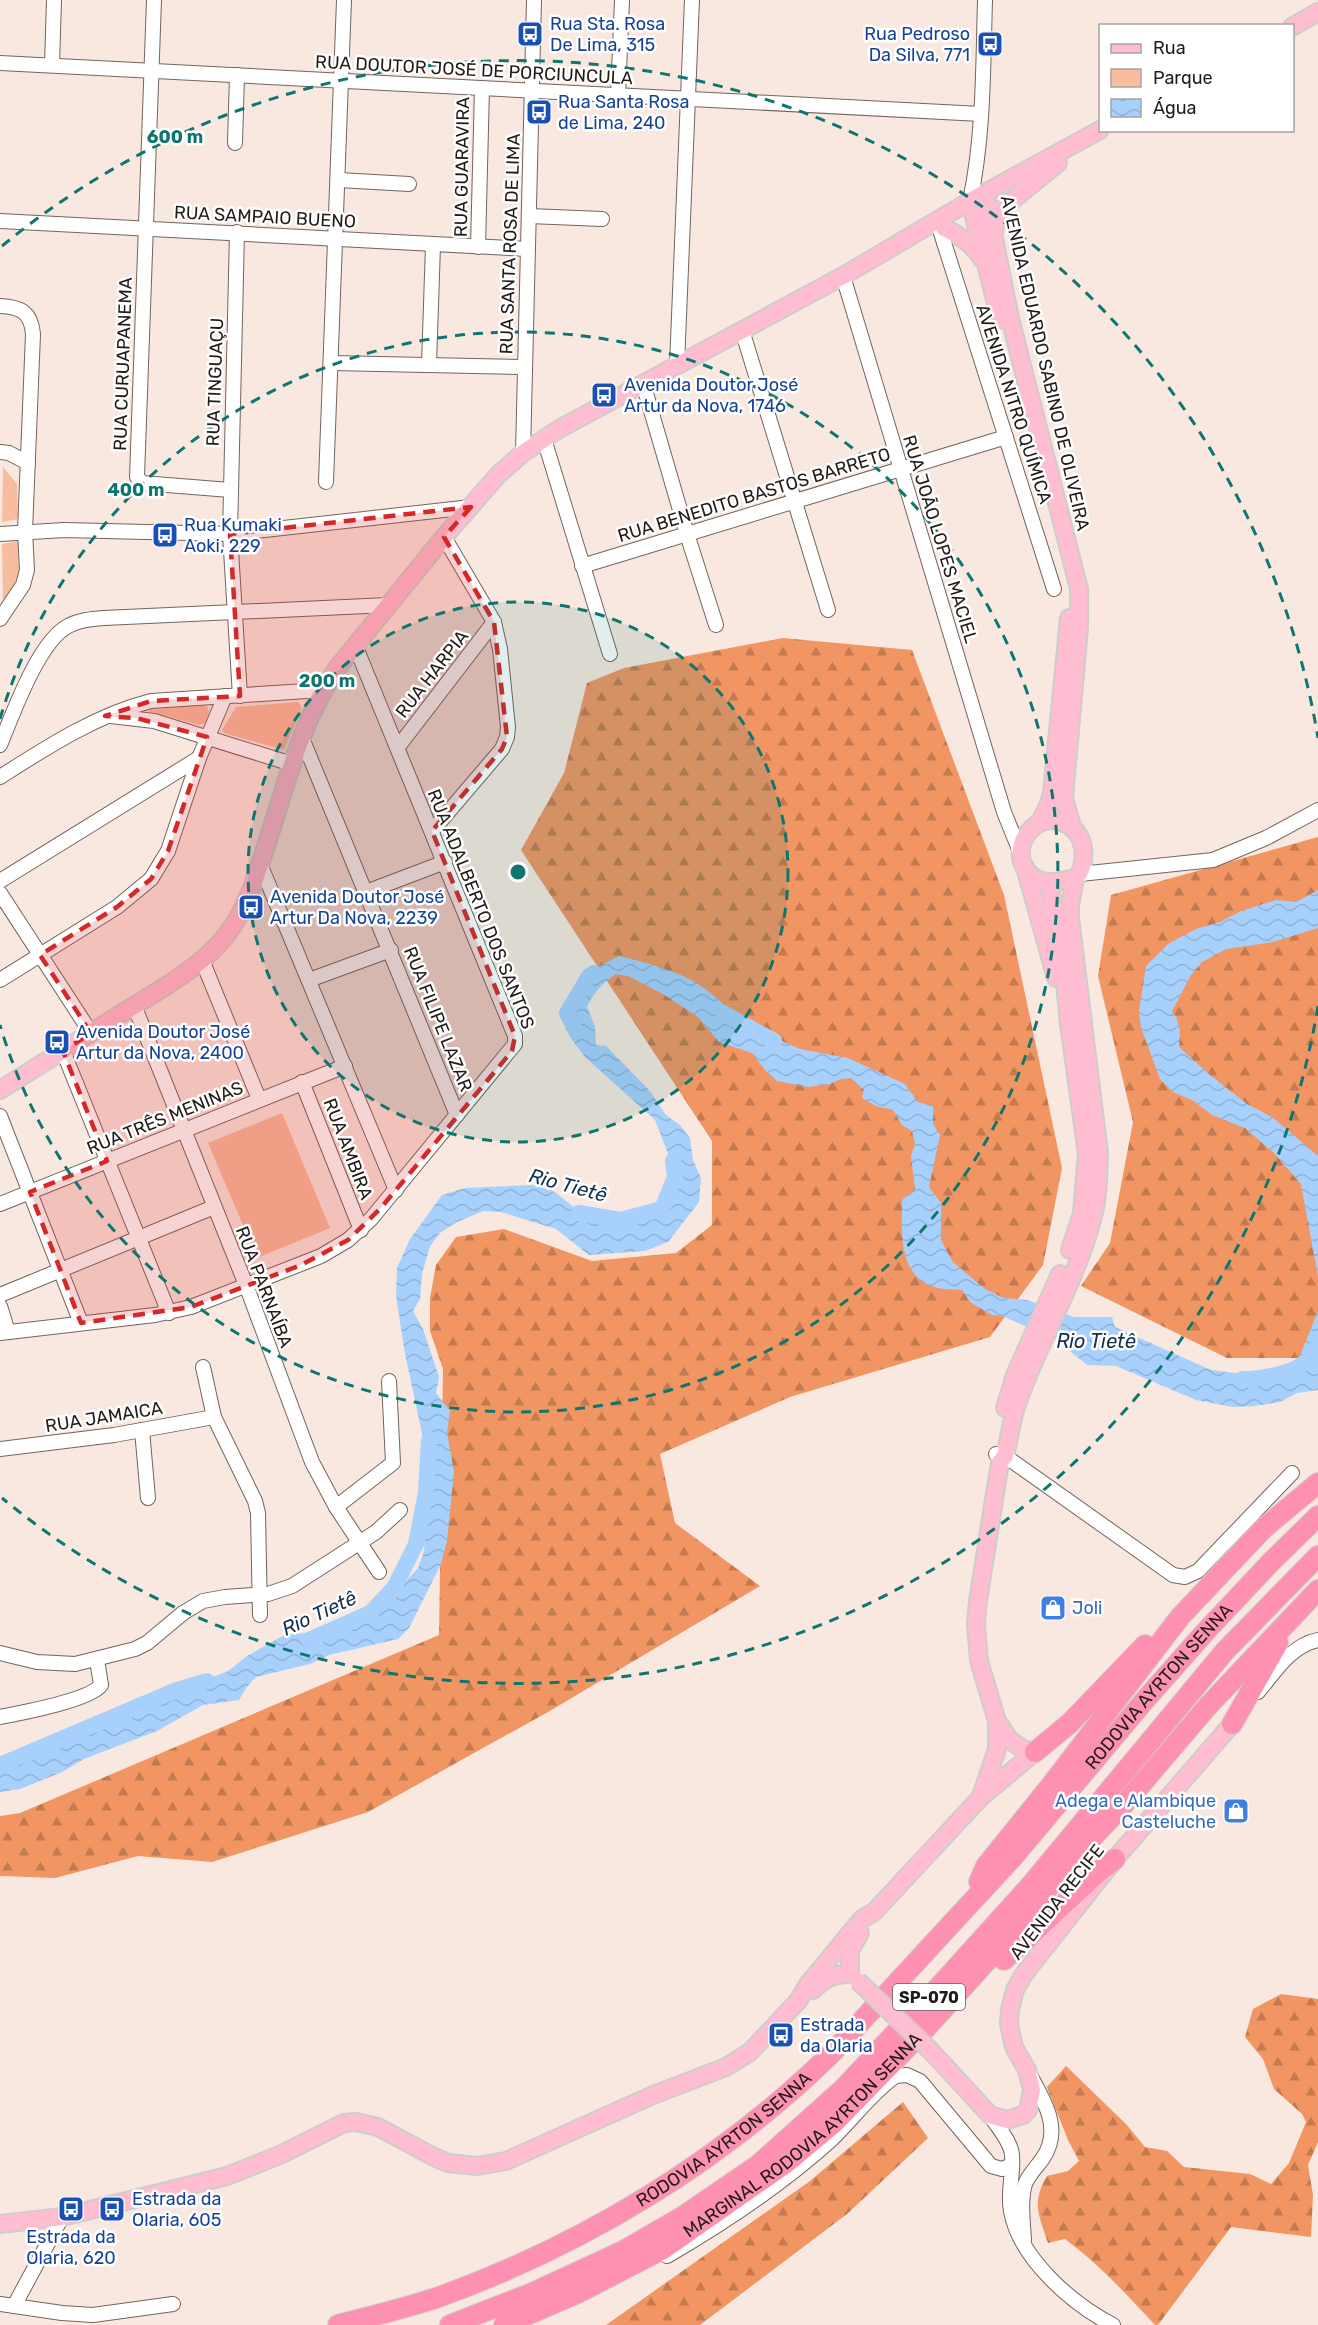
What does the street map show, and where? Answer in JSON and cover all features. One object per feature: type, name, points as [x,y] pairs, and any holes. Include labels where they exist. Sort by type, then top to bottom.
[{"type":"highway","points":[[969,1903],[986,1866],[1180,1617],[1264,1528],[1318,1483]]},
{"type":"highway","name":"RODOVIA AYRTON SENNA","points":[[338,2325],[437,2297],[505,2271],[579,2236],[651,2195],[744,2130],[805,2080],[1014,1856],[1145,1700],[1200,1639],[1271,1562],[1318,1516]]},
{"type":"highway","name":"RODOVIA AYRTON SENNA","points":[[450,2325],[532,2294],[623,2251],[682,2217],[758,2165],[843,2089],[945,1980],[1038,1877],[1225,1651],[1318,1556]]},
{"type":"highway","name":"MARGINAL RODOVIA AYRTON SENNA","points":[[504,2325],[541,2310],[663,2249],[786,2163],[835,2122],[927,2027],[1014,1931],[1068,1863],[1127,1801],[1207,1707],[1318,1590]]},
{"type":"highway","points":[[1232,1724],[1292,1616]]},
{"type":"highway","points":[[1035,1752],[1070,1723],[1158,1631],[1180,1617]]},
{"type":"highway","points":[[927,2027],[938,2020],[1097,1873],[1115,1860]]},
{"type":"main road","points":[[1294,26],[1318,12]]},
{"type":"main road","points":[[884,253],[942,229],[979,203],[1099,131]]},
{"type":"main road","points":[[0,1090],[134,1005],[202,960],[218,946],[237,920],[260,864],[292,764],[322,690],[355,645],[444,537],[498,475],[523,453],[543,439],[677,364],[979,203],[1058,164],[1111,132]]},
{"type":"main road","points":[[993,235],[999,211],[1058,164]]},
{"type":"main road","name":"AVENIDA EDUARDO SABINO DE OLIVEIRA","points":[[979,203],[993,235],[1011,318],[1078,589],[1079,628],[1064,798],[1072,826]]},
{"type":"main road","name":"AVENIDA EDUARDO SABINO DE OLIVEIRA","points":[[979,203],[986,265],[1070,593],[1052,793],[1049,804],[1038,823]]},
{"type":"main road","points":[[942,229],[963,239],[976,250],[986,265]]},
{"type":"main road","points":[[981,1797],[997,1749],[997,1721],[979,1661],[976,1624],[1001,1457],[1005,1409],[1016,1375],[1035,1347],[1089,1231],[1098,1186],[1099,1152],[1070,918],[1070,906],[1079,871],[1082,841],[1072,826],[1057,820],[1038,823],[1024,837],[1023,860],[1069,1024]]},
{"type":"main road","points":[[1023,860],[1039,879],[1049,882],[1079,871]]},
{"type":"main road","points":[[1049,882],[1064,972],[1087,1154],[1082,1213],[1055,1303]]},
{"type":"main road","points":[[997,1721],[1010,1740],[1023,1749],[1035,1752]]},
{"type":"main road","name":"AVENIDA RECIFE","points":[[990,2115],[1007,2120],[1023,2115],[1028,2110],[1032,2090],[1027,2070],[1014,2047],[1009,2024],[1015,1990],[1024,1974],[1115,1860],[1232,1724]]},
{"type":"main road","points":[[854,1978],[850,1951],[874,1912],[981,1797],[1035,1752]]},
{"type":"main road","points":[[798,2001],[809,1983],[862,1919],[874,1912]]},
{"type":"main road","points":[[0,2224],[62,2217],[227,2176],[282,2154],[344,2123],[356,2122],[378,2127],[448,2163],[477,2166],[507,2161],[653,2096],[726,2067],[750,2052],[798,2001],[834,1974],[854,1978],[930,2050],[990,2115]]},
{"type":"street","points":[[52,65],[54,0]]},
{"type":"street","points":[[147,228],[154,0]]},
{"type":"street","points":[[326,482],[337,239],[344,0]]},
{"type":"street","name":"RUA SANTA ROSA DE LIMA","points":[[523,453],[534,0]]},
{"type":"street","points":[[618,95],[622,0]]},
{"type":"street","points":[[677,364],[692,0]]},
{"type":"street","name":"AVENIDA EDUARDO SABINO DE OLIVEIRA","points":[[979,203],[976,175],[981,114],[985,0]]},
{"type":"street","name":"RUA DOUTOR JOSÉ DE PORCIUNCULA","points":[[0,63],[981,114]]},
{"type":"street","points":[[235,142],[237,75]]},
{"type":"street","name":"RUA GUARAVIRA","points":[[478,247],[482,88]]},
{"type":"street","points":[[339,180],[409,184]]},
{"type":"street","points":[[529,216],[602,219]]},
{"type":"street","name":"RUA SAMPAIO BUENO","points":[[0,221],[528,249]]},
{"type":"street","name":"RUA CURUAPANEMA","points":[[147,228],[138,479],[142,483],[230,490]]},
{"type":"street","name":"AVENIDA NITRO QUÍMICA","points":[[942,229],[1054,589]]},
{"type":"street","name":"RUA TINGUAÇU","points":[[237,232],[230,534],[240,696]]},
{"type":"street","points":[[429,365],[433,245]]},
{"type":"street","name":"RUA JOÃO LOPES MACIEL","points":[[843,276],[1004,812],[1023,860]]},
{"type":"street","points":[[0,306],[16,308],[24,312],[32,322],[33,334],[26,578],[6,613],[0,619]]},
{"type":"street","points":[[742,330],[828,610]]},
{"type":"street","points":[[332,363],[524,367]]},
{"type":"street","points":[[643,383],[687,534],[717,625]]},
{"type":"street","name":"RUA BENEDITO BASTOS BARRETO","points":[[582,566],[1006,437]]},
{"type":"street","points":[[543,439],[610,654]]},
{"type":"street","points":[[0,452],[9,453],[28,463]]},
{"type":"street","points":[[0,534],[64,530],[230,534],[471,507]]},
{"type":"street","points":[[432,831],[502,749],[507,737],[500,649],[494,622],[444,537]]},
{"type":"street","points":[[0,746],[45,648],[58,633],[68,626],[85,620],[104,618],[388,605]]},
{"type":"street","name":"RUA HARPIA","points":[[398,747],[494,622]]},
{"type":"street","name":"RUA ADALBERTO DOS SANTOS","points":[[4,1333],[169,1313],[199,1304],[321,1256],[361,1230],[512,1051],[516,1041],[355,645]]},
{"type":"street","points":[[0,777],[105,716],[150,701],[322,690]]},
{"type":"street","points":[[0,980],[117,907],[151,879],[168,851],[207,736],[225,696]]},
{"type":"street","points":[[105,716],[145,720],[207,736],[292,764]]},
{"type":"street","name":"RUA FILIPE LAZAR","points":[[302,738],[457,1115]]},
{"type":"street","points":[[0,881],[199,758]]},
{"type":"street","points":[[1079,871],[1213,860],[1266,838],[1318,810]]},
{"type":"street","points":[[1004,812],[1020,822],[1038,823]]},
{"type":"street","points":[[366,892],[445,862]]},
{"type":"street","points":[[260,864],[396,1190]]},
{"type":"street","points":[[0,893],[91,1033]]},
{"type":"street","points":[[309,980],[391,950]]},
{"type":"street","points":[[202,960],[259,1099]]},
{"type":"street","name":"RUA PARNAÍBA","points":[[134,1005],[246,1285],[308,1452],[336,1507],[379,1572]]},
{"type":"street","points":[[63,1051],[169,1313]]},
{"type":"street","name":"RUA TRÊS MENINAS","points":[[0,1204],[345,1066]]},
{"type":"street","name":"RUA AMBIRA","points":[[302,1082],[361,1230]]},
{"type":"street","points":[[0,1116],[81,1323]]},
{"type":"street","points":[[0,1295],[214,1207]]},
{"type":"street","points":[[0,1306],[4,1333]]},
{"type":"street","points":[[203,1367],[214,1417],[255,1501],[259,1524],[260,1615]]},
{"type":"street","points":[[336,1507],[393,1463],[389,1381]]},
{"type":"street","name":"RUA JAMAICA","points":[[0,1449],[142,1430],[214,1417]]},
{"type":"street","points":[[142,1430],[148,1498]]},
{"type":"street","points":[[1001,1457],[1173,1575],[1185,1577],[1198,1571],[1292,1473]]},
{"type":"street","points":[[0,1653],[57,1665],[97,1660],[135,1649],[147,1643],[183,1613],[202,1601],[277,1592],[291,1586],[359,1543],[400,1510]]},
{"type":"street","name":"AVENIDA RECIFE","points":[[1232,1724],[1284,1659],[1312,1641],[1318,1640]]},
{"type":"street","points":[[0,1717],[68,1701],[97,1689],[101,1684],[97,1660]]},
{"type":"street","points":[[1024,2242],[1025,2185],[1048,2150],[1052,2139],[1052,2127],[1041,2094],[1027,2070]]},
{"type":"street","name":"MARGINAL RODOVIA AYRTON SENNA","points":[[525,2325],[627,2278],[685,2246],[739,2210],[789,2175],[822,2147],[896,2076],[907,2075],[920,2081],[991,2166],[1002,2169],[1012,2165]]},
{"type":"street","points":[[990,2115],[1012,2152],[1009,2195],[1017,2232],[1040,2268],[1062,2291],[1113,2325]]},
{"type":"street","points":[[62,2217],[7,2305],[93,2315],[173,2304]]},
{"type":"highlighted area","points":[[471,507],[444,537],[494,622],[507,737],[502,749],[432,831],[515,1036],[512,1051],[380,1209],[348,1240],[301,1265],[191,1307],[81,1323],[30,1192],[107,1161],[63,1051],[91,1033],[40,955],[117,907],[151,879],[168,851],[207,737],[136,718],[105,716],[151,701],[240,696],[230,534]]},
{"type":"green space","points":[[3,467],[17,484],[18,519],[2,522]]},
{"type":"green space","points":[[18,541],[19,575],[3,604],[2,544]]},
{"type":"green space","points":[[783,638],[912,650],[1004,895],[1062,1168],[1043,1265],[990,1337],[790,1397],[660,1454],[675,1523],[760,1586],[548,1712],[368,1812],[212,1862],[138,1856],[55,1878],[0,1876],[0,1816],[20,1813],[439,1635],[443,1369],[430,1331],[430,1298],[436,1265],[456,1237],[504,1229],[592,1261],[676,1253],[712,1225],[712,1141],[521,850],[564,773],[587,683],[624,668]]},
{"type":"green space","points":[[298,702],[302,707],[284,750],[224,733],[222,730],[236,707]]},
{"type":"green space","points":[[203,705],[209,711],[205,723],[199,725],[144,710]]},
{"type":"green space","points":[[1318,837],[1318,1358],[1227,1358],[1081,1286],[1110,1243],[1133,1122],[1098,976],[1111,895]]},
{"type":"green space","points":[[282,1113],[330,1228],[257,1258],[208,1143]]},
{"type":"green space","points":[[1281,1994],[1318,1999],[1318,2142],[1308,2165],[1313,2195],[1311,2237],[1231,2227],[1158,2325],[1155,2325],[1101,2269],[1065,2239],[1048,2243],[1038,2209],[1042,2185],[1047,2176],[1068,2171],[1079,2161],[1047,2087],[1066,2066],[1126,2124],[1145,2147],[1167,2151],[1184,2167],[1250,2174],[1271,2184],[1289,2163],[1306,2122],[1302,2114],[1274,2089],[1263,2059],[1245,2037],[1253,2009]]},
{"type":"green space","points":[[903,2102],[928,2138],[847,2214],[700,2325],[606,2325],[810,2181]]},
{"type":"water","points":[[1318,890],[1318,928],[1273,942],[1226,949],[1202,962],[1191,975],[1172,1011],[1176,1016],[1180,1031],[1179,1047],[1210,1075],[1247,1104],[1272,1117],[1318,1156],[1318,1277],[1301,1184],[1273,1152],[1245,1128],[1212,1115],[1194,1101],[1173,1092],[1160,1079],[1141,1028],[1139,1011],[1146,966],[1168,944],[1196,929],[1220,922],[1241,911],[1276,900],[1296,902]]},
{"type":"water","name":"Rio Tietê","points":[[619,956],[659,967],[691,980],[719,1000],[747,1031],[759,1031],[800,1049],[848,1058],[905,1084],[918,1102],[933,1106],[933,1124],[940,1135],[929,1187],[941,1203],[941,1240],[953,1262],[985,1289],[1004,1298],[1027,1300],[1074,1317],[1112,1317],[1115,1327],[1211,1370],[1267,1377],[1299,1358],[1318,1311],[1318,1390],[1297,1393],[1280,1402],[1255,1406],[1233,1407],[1196,1400],[1116,1366],[1087,1365],[1055,1339],[1002,1316],[992,1315],[970,1302],[962,1290],[941,1289],[929,1285],[919,1279],[912,1270],[904,1248],[902,1200],[915,1189],[911,1156],[915,1143],[912,1131],[902,1125],[893,1110],[876,1106],[862,1098],[864,1090],[851,1078],[808,1087],[777,1081],[752,1053],[719,1042],[698,1017],[663,994],[628,976],[616,974],[599,988],[587,1007],[595,1026],[596,1045],[606,1046],[650,1091],[666,1115],[680,1125],[690,1138],[693,1160],[701,1178],[699,1202],[668,1242],[645,1251],[589,1255],[556,1229],[501,1212],[483,1211],[455,1223],[440,1233],[430,1246],[422,1274],[420,1299],[413,1311],[423,1329],[439,1377],[436,1393],[450,1411],[447,1433],[454,1472],[447,1541],[441,1564],[409,1628],[398,1639],[329,1655],[310,1664],[256,1677],[239,1700],[203,1705],[157,1731],[84,1759],[62,1772],[20,1789],[0,1792],[0,1762],[22,1751],[40,1755],[175,1692],[228,1671],[247,1656],[286,1634],[331,1632],[379,1611],[418,1568],[424,1551],[428,1461],[405,1354],[396,1296],[397,1268],[410,1239],[442,1195],[465,1188],[533,1185],[555,1192],[576,1209],[618,1220],[644,1220],[660,1213],[670,1201],[673,1183],[671,1161],[655,1120],[585,1057],[570,1037],[560,1017],[575,999],[583,978]]},
{"type":"waterway","name":"Rio Tietê","points":[[573,1024],[567,1013],[589,976],[594,973]]},
{"type":"waterway","name":"Rio Tietê","points":[[723,1013],[774,1041]]},
{"type":"waterway","name":"Rio Tietê","points":[[579,1213],[620,1220],[662,1209],[675,1177],[673,1161]]},
{"type":"waterway","name":"Rio Tietê","points":[[1243,1379],[1256,1379],[1288,1372],[1309,1359],[1318,1343]]},
{"type":"waterway","name":"Rio Tietê","points":[[309,1640],[370,1613],[394,1588],[416,1544],[426,1492],[429,1440]]},
{"type":"waterway","name":"Rio Tietê","points":[[0,1765],[174,1691],[207,1681]]},
{"type":"place","name":"Rua Sta. Rosa De Lima, 315","points":[[530,34]]},
{"type":"place","name":"Rua Pedroso Da Silva, 771","points":[[990,44]]},
{"type":"place","name":"Rua Santa Rosa de Lima, 240","points":[[539,112]]},
{"type":"place","name":"Avenida Doutor José Artur da Nova, 1746","points":[[604,395]]},
{"type":"place","name":"Rua Kumaki Aoki, 229","points":[[165,535]]},
{"type":"place","name":"Avenida Doutor José Artur Da Nova, 2239","points":[[251,907]]},
{"type":"place","name":"Avenida Doutor José Artur da Nova, 2400","points":[[57,1042]]},
{"type":"place","name":"Joli","points":[[1053,1608]]},
{"type":"place","name":"Adega e Alambique Casteluche","points":[[1236,1811]]},
{"type":"place","name":"Estrada da Olaria","points":[[781,2035]]},
{"type":"place","name":"Estrada da Olaria, 620","points":[[71,2209]]},
{"type":"place","name":"Estrada da Olaria, 605","points":[[112,2209]]}]
